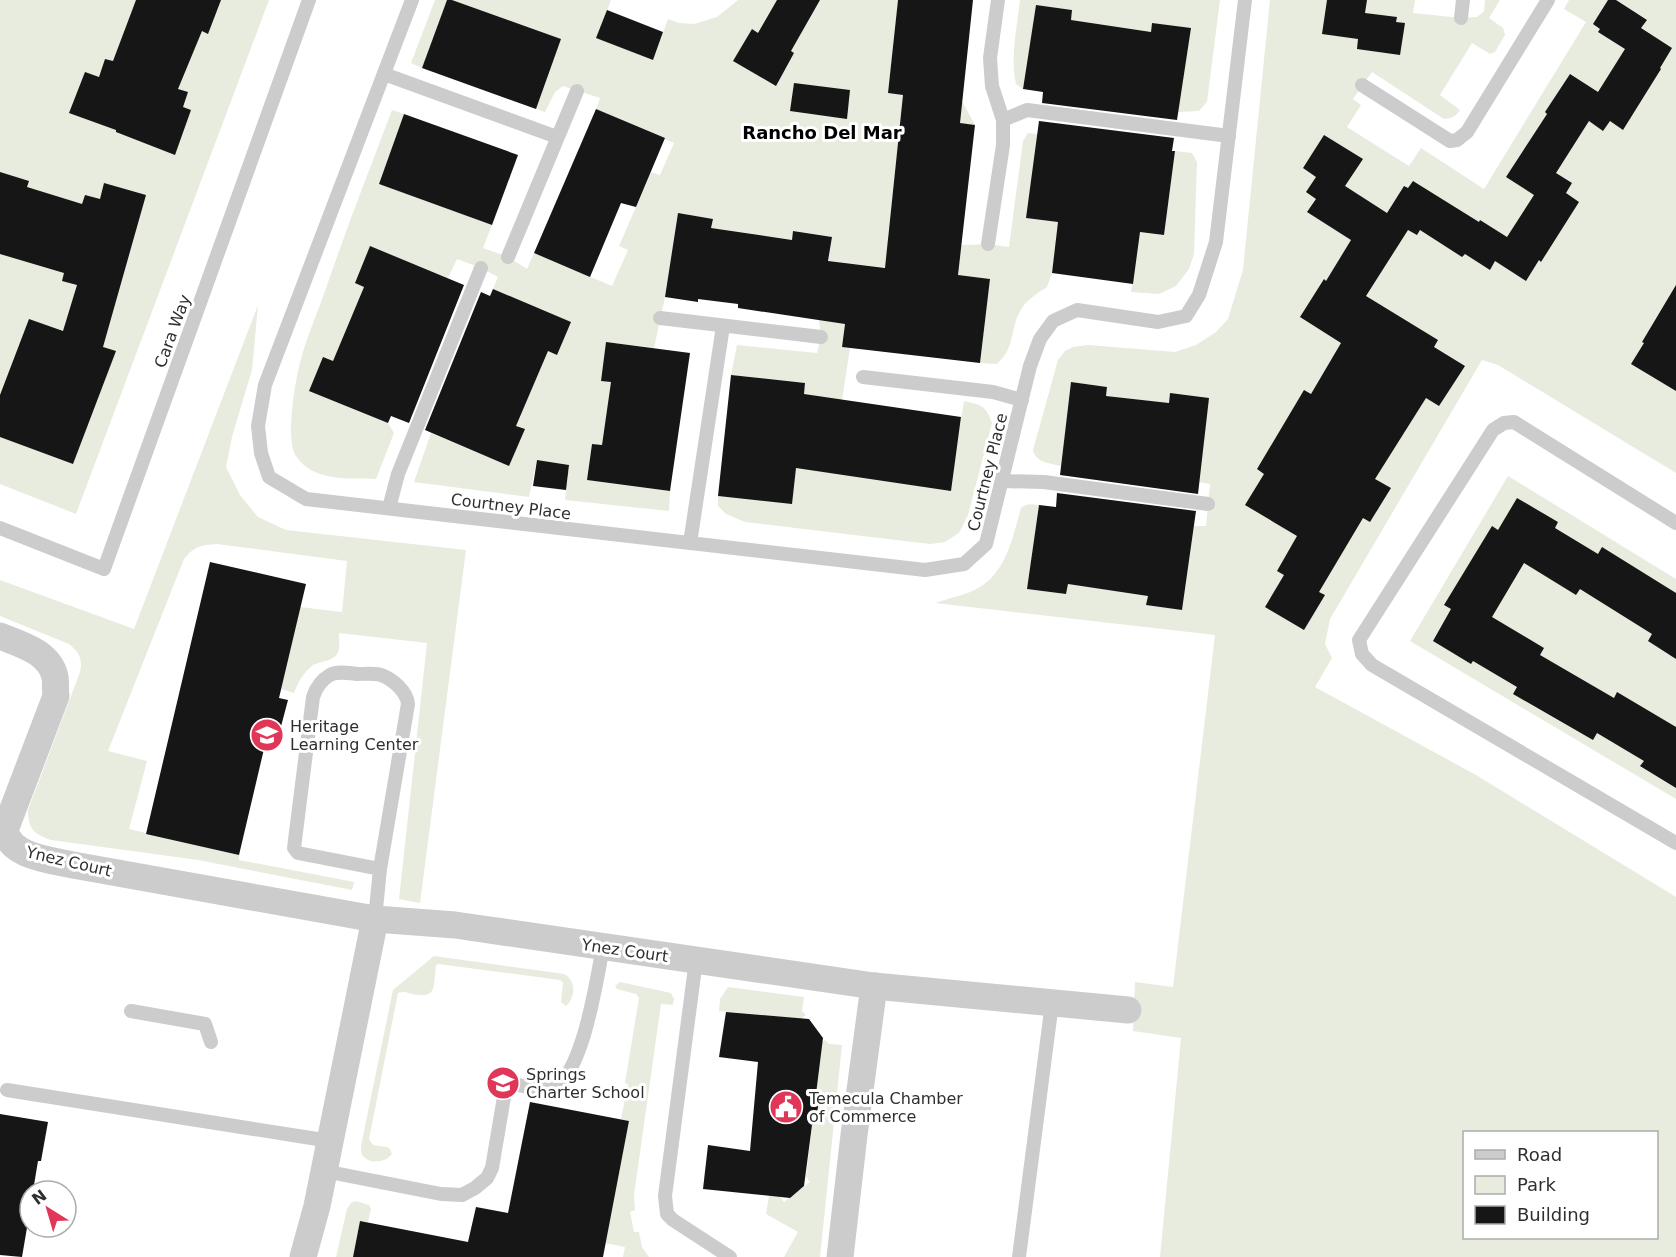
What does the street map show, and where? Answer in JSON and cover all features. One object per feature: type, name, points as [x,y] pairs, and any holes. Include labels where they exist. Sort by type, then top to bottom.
[{"type":"street","name":"Ynez Court","points":[[0,636],[37,652],[48,663],[55,675],[56,696],[5,830],[6,837],[15,848],[30,855],[73,865],[375,918],[455,924],[874,986],[1128,1010]]},
{"type":"street","points":[[303,1257],[317,1206],[375,918]]},
{"type":"street","points":[[840,1257],[874,986]]},
{"type":"lane","name":"Cara Way","points":[[0,528],[104,569],[309,0]]},
{"type":"lane","points":[[412,0],[384,74],[557,137]]},
{"type":"lane","points":[[988,244],[1003,145],[1003,120],[992,86],[990,58],[998,0]]},
{"type":"lane","name":"Courtney Place","points":[[384,74],[265,385],[258,426],[261,453],[269,477],[306,499],[925,570],[964,564],[986,544],[1030,366],[1040,339],[1053,321],[1077,310],[1158,322],[1186,316],[1199,295],[1216,242],[1245,0]]},
{"type":"lane","points":[[1461,18],[1463,0]]},
{"type":"lane","points":[[1362,85],[1450,141],[1457,140],[1467,132],[1548,0]]},
{"type":"lane","points":[[508,257],[576,91]]},
{"type":"lane","points":[[1003,120],[1027,110],[1229,136]]},
{"type":"lane","points":[[389,508],[398,474],[481,268]]},
{"type":"lane","points":[[660,318],[821,337]]},
{"type":"lane","points":[[690,543],[723,326]]},
{"type":"lane","points":[[863,377],[997,392],[1022,400]]},
{"type":"lane","points":[[1676,523],[1514,422],[1504,423],[1493,430],[1359,640],[1362,654],[1372,665],[1676,843]]},
{"type":"lane","points":[[1002,481],[1044,482],[1208,504]]},
{"type":"lane","points":[[375,918],[380,869],[408,697],[393,682],[381,675],[341,672],[330,675],[322,681],[313,697],[294,848],[298,853],[380,869]]},
{"type":"lane","points":[[324,1171],[441,1194],[462,1195],[475,1188],[487,1178],[492,1168],[505,1090],[511,1084],[550,1089],[559,1085],[577,1058],[587,1024],[603,947]]},
{"type":"lane","points":[[696,960],[665,1196],[667,1214],[730,1257]]},
{"type":"lane","points":[[1019,1257],[1052,1003]]},
{"type":"lane","points":[[131,1011],[205,1024],[212,1042]]},
{"type":"lane","points":[[7,1090],[330,1141]]},
{"type":"green space","points":[[0,0],[269,0],[76,514],[0,484]]},
{"type":"green space","points":[[435,0],[447,0],[422,68],[411,63]]},
{"type":"green space","points":[[452,0],[611,0],[597,38],[653,60],[668,19],[679,23],[694,24],[717,17],[738,0],[898,0],[888,93],[962,101],[975,125],[901,117],[888,237],[962,245],[988,244],[1009,247],[1023,141],[1028,133],[1038,134],[1026,218],[1164,235],[1175,151],[1192,153],[1197,162],[1194,254],[1189,269],[1176,286],[1159,294],[1131,292],[1136,258],[1055,247],[1052,273],[1047,287],[1031,298],[1021,309],[1007,352],[997,364],[980,363],[990,279],[852,264],[842,347],[850,348],[842,400],[950,490],[964,401],[982,407],[992,423],[968,515],[959,533],[945,542],[930,544],[745,522],[726,514],[718,506],[718,496],[791,503],[805,383],[731,375],[737,345],[817,353],[821,337],[819,320],[832,237],[794,231],[792,240],[711,228],[713,219],[678,213],[665,297],[654,348],[606,342],[601,380],[611,382],[602,445],[592,444],[587,480],[670,491],[669,511],[565,500],[569,465],[537,460],[529,497],[414,482],[431,433],[509,466],[524,429],[516,426],[548,351],[557,355],[570,322],[493,289],[498,277],[457,259],[448,278],[370,247],[355,282],[364,287],[333,361],[310,391],[388,423],[394,433],[376,479],[332,477],[322,474],[303,464],[293,448],[291,425],[296,383],[308,336],[392,110],[404,114],[379,184],[492,225],[483,248],[508,257],[527,269],[534,253],[612,286],[628,250],[619,246],[651,172],[660,175],[674,143],[596,109],[600,98],[563,86],[555,92],[545,112],[536,109],[561,39]]},
{"type":"green space","points":[[1020,0],[1220,0],[1207,102],[1199,111],[1178,112],[1152,23],[1151,32],[1071,20],[1072,10],[1036,5],[1023,89],[1016,84],[1014,74]]},
{"type":"green space","points":[[1270,0],[1415,0],[1413,13],[1461,18],[1477,17],[1484,11],[1485,0],[1500,0],[1489,18],[1503,28],[1505,35],[1495,52],[1490,54],[1472,43],[1440,95],[1460,110],[1457,114],[1444,119],[1372,72],[1353,99],[1361,105],[1347,127],[1409,166],[1421,148],[1484,189],[1586,22],[1564,9],[1569,0],[1676,0],[1676,473],[1498,365],[1482,360],[1330,619],[1325,644],[1332,658],[1315,687],[1476,775],[1676,897],[1676,1257],[1160,1257],[1181,1038],[1133,1031],[1135,982],[1173,987],[1215,635],[935,603],[969,592],[989,580],[1008,552],[1021,508],[1032,504],[1039,505],[1027,589],[1066,594],[1068,584],[1148,595],[1147,605],[1182,610],[1194,526],[1206,526],[1210,484],[1199,482],[1170,394],[1169,403],[1106,396],[1107,387],[1071,382],[1061,466],[1040,460],[1033,450],[1058,360],[1065,351],[1073,347],[1088,345],[1175,352],[1196,345],[1216,332],[1228,319],[1243,270]]},
{"type":"green space","points":[[258,305],[252,370],[232,437],[226,467],[240,495],[258,517],[286,530],[466,550],[420,903],[399,899],[427,643],[339,633],[339,647],[336,655],[313,665],[297,685],[294,693],[281,689],[300,607],[342,612],[347,561],[217,544],[202,546],[192,551],[184,559],[108,751],[147,761],[129,829],[239,855],[239,860],[354,882],[352,890],[198,860],[51,840],[36,833],[29,822],[28,810],[80,672],[81,663],[78,653],[69,644],[0,616],[0,580],[134,629]]},
{"type":"green space","points":[[1508,476],[1676,579],[1676,799],[1410,641]]},
{"type":"green space","points":[[434,956],[564,974],[573,984],[572,998],[566,1006],[561,1002],[563,983],[560,980],[439,964],[436,965],[433,990],[430,993],[420,995],[398,993],[369,1139],[373,1145],[387,1147],[392,1154],[382,1161],[370,1161],[362,1154],[361,1145],[393,990]]},
{"type":"green space","points":[[620,982],[671,993],[674,999],[673,1005],[661,1004],[634,1195],[635,1210],[630,1212],[634,1232],[639,1232],[642,1247],[649,1257],[623,1257],[625,1247],[605,1243],[629,1121],[621,1119],[639,998],[636,994],[617,989],[615,986]]},
{"type":"green space","points":[[728,987],[804,997],[802,1011],[806,1015],[797,1022],[794,1018],[719,1011],[720,999]]},
{"type":"green space","points":[[825,1040],[829,1044],[842,1045],[820,1257],[784,1257],[798,1232],[766,1214],[769,1196],[780,1197],[784,1202],[810,1182],[806,1177],[812,1125],[816,1124],[820,1095],[816,1094],[820,1044]]},
{"type":"green space","points":[[356,1201],[369,1205],[371,1209],[368,1222],[360,1221],[353,1257],[336,1257],[347,1209],[351,1203]]},
{"type":"building","points":[[136,0],[221,0],[208,34],[202,31],[178,89],[188,92],[183,107],[191,110],[175,155],[69,113],[85,72],[99,77],[105,59],[113,61]]},
{"type":"building","points":[[447,0],[561,39],[536,109],[422,68]]},
{"type":"building","points":[[777,0],[820,0],[791,51],[794,53],[776,86],[733,61],[752,29],[758,33]]},
{"type":"building","points":[[898,0],[973,0],[960,123],[975,125],[958,275],[990,279],[980,363],[842,347],[845,324],[738,308],[738,304],[698,299],[698,302],[665,297],[678,213],[713,219],[711,228],[792,240],[793,231],[832,237],[828,261],[885,268],[903,95],[888,93]]},
{"type":"building","points":[[1327,0],[1367,0],[1365,13],[1397,17],[1396,22],[1405,23],[1400,55],[1357,49],[1358,39],[1322,34]]},
{"type":"building","points":[[1608,0],[1616,0],[1647,20],[1641,28],[1672,48],[1623,130],[1610,121],[1603,131],[1589,121],[1556,173],[1572,183],[1566,193],[1579,202],[1541,262],[1539,260],[1526,281],[1495,261],[1490,270],[1465,254],[1462,257],[1420,230],[1417,235],[1408,230],[1366,296],[1438,340],[1434,347],[1465,366],[1439,406],[1426,398],[1375,479],[1391,488],[1370,522],[1363,518],[1319,592],[1325,595],[1304,630],[1265,607],[1284,575],[1277,571],[1297,536],[1245,505],[1264,474],[1257,469],[1304,390],[1311,394],[1341,343],[1300,317],[1351,240],[1307,212],[1316,199],[1306,192],[1316,177],[1303,168],[1324,135],[1363,159],[1345,186],[1387,213],[1404,186],[1408,188],[1413,181],[1507,237],[1534,195],[1506,177],[1547,114],[1545,112],[1570,74],[1598,92],[1625,49],[1598,32],[1600,29],[1593,24]]},
{"type":"building","points":[[1036,5],[1072,10],[1071,20],[1151,32],[1152,23],[1191,28],[1177,120],[1042,103],[1043,92],[1023,89]]},
{"type":"building","points":[[607,10],[663,32],[653,60],[596,38]]},
{"type":"building","points":[[794,83],[850,90],[847,119],[790,111]]},
{"type":"building","points":[[596,109],[665,138],[636,207],[621,203],[590,277],[534,253]]},
{"type":"building","points":[[404,114],[518,155],[492,225],[379,184]]},
{"type":"building","points":[[1039,121],[1174,138],[1172,151],[1175,151],[1164,235],[1140,232],[1133,284],[1052,273],[1058,222],[1026,218]]},
{"type":"building","points":[[0,172],[29,181],[27,187],[82,204],[85,195],[100,199],[104,183],[146,195],[103,347],[116,351],[73,464],[0,437],[0,395],[29,319],[63,331],[77,285],[62,281],[64,273],[0,254]]},
{"type":"building","points":[[370,246],[464,285],[409,423],[391,416],[388,423],[309,391],[323,357],[333,361],[364,287],[355,283]]},
{"type":"building","points":[[1676,285],[1676,391],[1631,364]]},
{"type":"building","points":[[493,289],[571,322],[557,355],[548,351],[516,426],[525,429],[509,466],[425,430],[481,292],[490,296]]},
{"type":"building","points":[[606,342],[690,353],[670,491],[587,480],[592,444],[602,445],[611,382],[601,381]]},
{"type":"building","points":[[731,375],[805,383],[804,394],[961,417],[951,491],[796,468],[792,504],[718,496]]},
{"type":"building","points":[[1071,382],[1107,387],[1106,396],[1169,403],[1170,393],[1209,398],[1198,494],[1060,475]]},
{"type":"building","points":[[537,460],[569,465],[566,490],[533,486]]},
{"type":"building","points":[[1057,493],[1196,511],[1182,610],[1146,605],[1148,596],[1068,584],[1066,594],[1027,589],[1039,505],[1056,507]]},
{"type":"building","points":[[1517,498],[1558,522],[1555,528],[1598,554],[1602,547],[1676,593],[1676,659],[1648,641],[1652,634],[1580,589],[1576,595],[1524,563],[1492,617],[1544,648],[1540,655],[1614,698],[1617,692],[1676,727],[1676,788],[1640,766],[1644,761],[1597,733],[1593,740],[1513,694],[1517,687],[1473,661],[1471,664],[1433,641],[1451,609],[1444,605],[1492,526],[1498,530]]},
{"type":"building","points":[[210,562],[306,584],[279,698],[288,700],[279,734],[268,732],[239,855],[146,834]]},
{"type":"building","name":"Temecula Chamber of Commerce","points":[[726,1012],[809,1019],[823,1038],[816,1094],[820,1095],[815,1125],[812,1125],[804,1186],[790,1198],[703,1189],[708,1145],[750,1151],[758,1062],[719,1057]]},
{"type":"building","points":[[530,1102],[629,1121],[603,1257],[353,1257],[360,1221],[468,1242],[476,1207],[508,1213]]},
{"type":"building","points":[[0,1114],[48,1122],[41,1161],[38,1161],[35,1179],[18,1179],[18,1239],[25,1239],[22,1257],[0,1255]]},
{"type":"place","name":"Heritage Learning Center","points":[[267,735]]},
{"type":"place","name":"Springs Charter School","points":[[503,1083]]},
{"type":"place","name":"Temecula Chamber of Commerce","points":[[786,1107]]},
{"type":"district","name":"Rancho Del Mar","points":[[822,133]]}]
